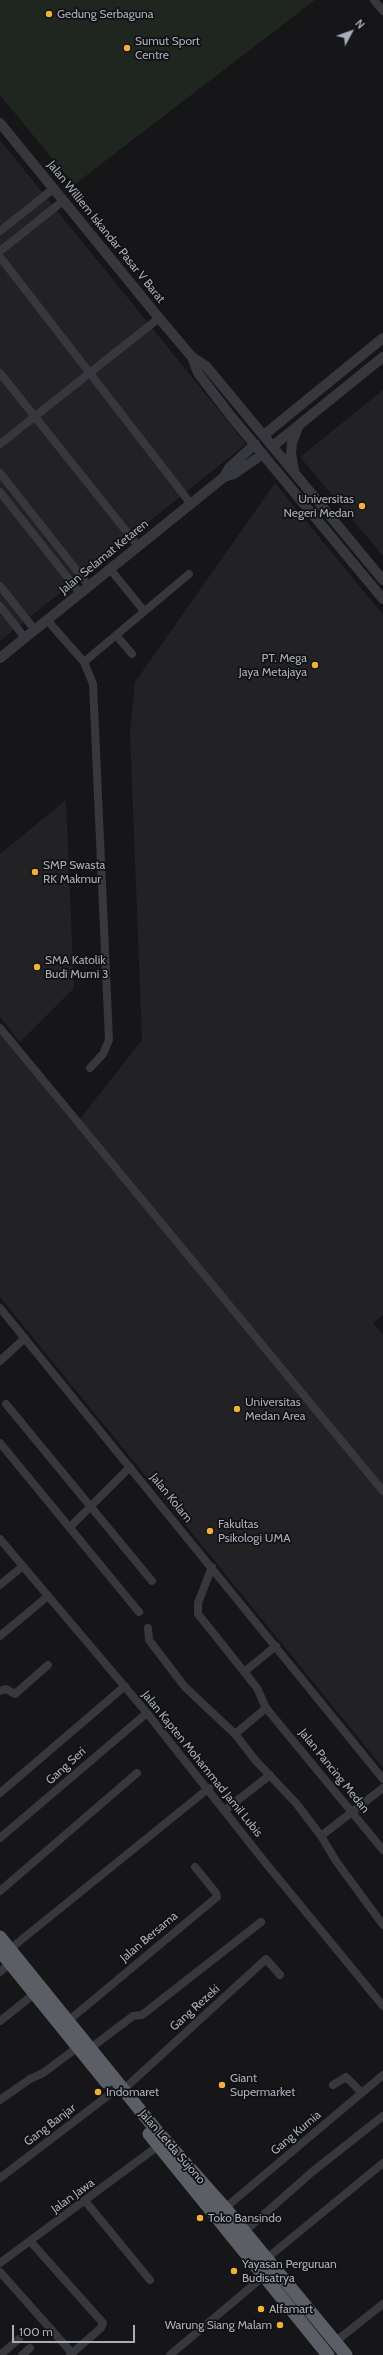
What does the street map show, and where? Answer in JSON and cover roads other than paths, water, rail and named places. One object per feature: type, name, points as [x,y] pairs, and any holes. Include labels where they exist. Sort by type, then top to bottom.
[{"type":"highway","name":"Jalan Letda Sujono","points":[[0,1937],[5,1950],[68,2021],[84,2050]]},
{"type":"highway","name":"Jalan Letda Sujono","points":[[5,1950],[5,1968],[34,1994],[119,2090],[196,2184],[264,2276],[328,2355]]},
{"type":"highway","name":"Jalan Letda Sujono","points":[[119,2090],[158,2146],[196,2184],[225,2208],[346,2355]]},
{"type":"highway","points":[[309,2332],[319,2323]]},
{"type":"street","points":[[374,0],[383,11]]},
{"type":"street","name":"Jalan Williem Iskandar Pasar V Barat","points":[[0,123],[158,318],[192,357],[206,366],[383,580]]},
{"type":"street","points":[[0,231],[53,189]]},
{"type":"street","points":[[0,251],[64,201]]},
{"type":"street","points":[[0,257],[191,504]]},
{"type":"street","points":[[0,444],[158,318]]},
{"type":"street","points":[[264,435],[382,341]]},
{"type":"street","name":"Jalan Williem Iskandar Pasar V Barat","points":[[192,357],[198,372],[263,454],[383,599]]},
{"type":"street","points":[[273,446],[383,357]]},
{"type":"street","points":[[0,373],[138,546]]},
{"type":"street","points":[[295,473],[291,458],[292,443],[299,425]]},
{"type":"street","name":"Jalan Selamat Ketaren","points":[[0,658],[224,477],[229,468],[255,444]]},
{"type":"street","name":"Jalan Selamat Ketaren","points":[[224,477],[234,474],[263,454]]},
{"type":"street","points":[[0,473],[89,586]]},
{"type":"street","points":[[0,492],[80,593]]},
{"type":"street","points":[[110,569],[144,611]]},
{"type":"street","points":[[84,662],[189,574]]},
{"type":"street","points":[[1,591],[35,630]]},
{"type":"street","points":[[0,606],[25,638]]},
{"type":"street","points":[[47,620],[84,662],[93,684],[109,1040],[103,1054],[90,1068]]},
{"type":"street","points":[[116,635],[132,654]]},
{"type":"street","points":[[0,1028],[383,1491]]},
{"type":"street","name":"Jalan Kolam","points":[[0,1308],[383,1779]]},
{"type":"street","points":[[0,1361],[25,1338]]},
{"type":"street","points":[[6,1404],[152,1581]]},
{"type":"street","points":[[0,1443],[139,1612]]},
{"type":"street","points":[[70,1527],[130,1467]]},
{"type":"street","name":"Jalan Kapten Mohammad Jamil Lubis","points":[[0,1539],[125,1686],[209,1788],[383,2006]]},
{"type":"street","points":[[0,1585],[23,1566]]},
{"type":"street","name":"Jalan Pancing Medan","points":[[212,1567],[198,1603],[198,1614],[261,1695],[266,1708],[383,1850]]},
{"type":"street","points":[[0,1636],[48,1596]]},
{"type":"street","points":[[148,1628],[150,1640],[185,1686],[235,1734],[296,1803],[383,1925]]},
{"type":"street","points":[[244,1672],[276,1646]]},
{"type":"street","points":[[0,1691],[6,1689],[15,1694],[48,1665]]},
{"type":"street","points":[[0,1793],[125,1686]]},
{"type":"street","points":[[235,1734],[266,1708]]},
{"type":"street","name":"Gang Seri","points":[[0,1838],[147,1713]]},
{"type":"street","points":[[0,1891],[137,1773]]},
{"type":"street","points":[[226,1810],[270,1775]]},
{"type":"street","points":[[5,1950],[209,1788]]},
{"type":"street","points":[[321,1836],[383,1788]]},
{"type":"street","name":"Jalan Bersama","points":[[68,2021],[217,1897],[216,1893],[195,1867]]},
{"type":"street","points":[[0,2100],[30,2079],[43,2074],[84,2050],[133,2016],[142,2015],[261,1922]]},
{"type":"street","name":"Gang Rezeki","points":[[119,2090],[266,1959],[280,1975]]},
{"type":"street","points":[[0,2021],[34,1994]]},
{"type":"street","name":"Gang Kurnia","points":[[225,2208],[383,2075]]},
{"type":"street","points":[[333,2085],[346,2076],[362,2093]]},
{"type":"street","name":"Gang Banjar","points":[[0,2178],[119,2090]]},
{"type":"street","points":[[244,2232],[312,2172],[383,2116]]},
{"type":"street","name":"Jalan Jawa","points":[[0,2263],[86,2202],[158,2146]]},
{"type":"street","points":[[266,2259],[383,2163]]},
{"type":"street","points":[[86,2202],[150,2280]]},
{"type":"street","points":[[0,2272],[71,2354],[101,2328],[103,2323],[30,2242]]},
{"type":"street","points":[[171,2354],[264,2276]]},
{"type":"street","points":[[335,2342],[383,2304]]},
{"type":"street","points":[[0,2355],[19,2339]]},
{"type":"street","points":[[22,2355],[30,2348]]},
{"type":"place","name":"Gedung Serbaguna","points":[[49,14]]},
{"type":"place","name":"Sumut Sport Centre","points":[[127,48]]},
{"type":"place","name":"Universitas Negeri Medan","points":[[362,506]]},
{"type":"place","name":"PT. Mega Jaya Metajaya","points":[[315,665]]},
{"type":"place","name":"SMP Swasta RK Makmur","points":[[35,872]]},
{"type":"place","name":"SMA Katolik Budi Murni 3","points":[[37,967]]},
{"type":"place","name":"Universitas Medan Area","points":[[237,1409]]},
{"type":"place","name":"Fakultas Psikologi UMA","points":[[210,1531]]},
{"type":"place","name":"Giant Supermarket","points":[[222,2085]]},
{"type":"place","name":"Indomaret","points":[[98,2092]]},
{"type":"place","name":"Toko Bansindo","points":[[200,2218]]},
{"type":"place","name":"Yayasan Perguruan Budisatrya","points":[[234,2271]]},
{"type":"place","name":"Alfamart","points":[[261,2309]]},
{"type":"place","name":"Warung Siang Malam","points":[[280,2325]]}]
